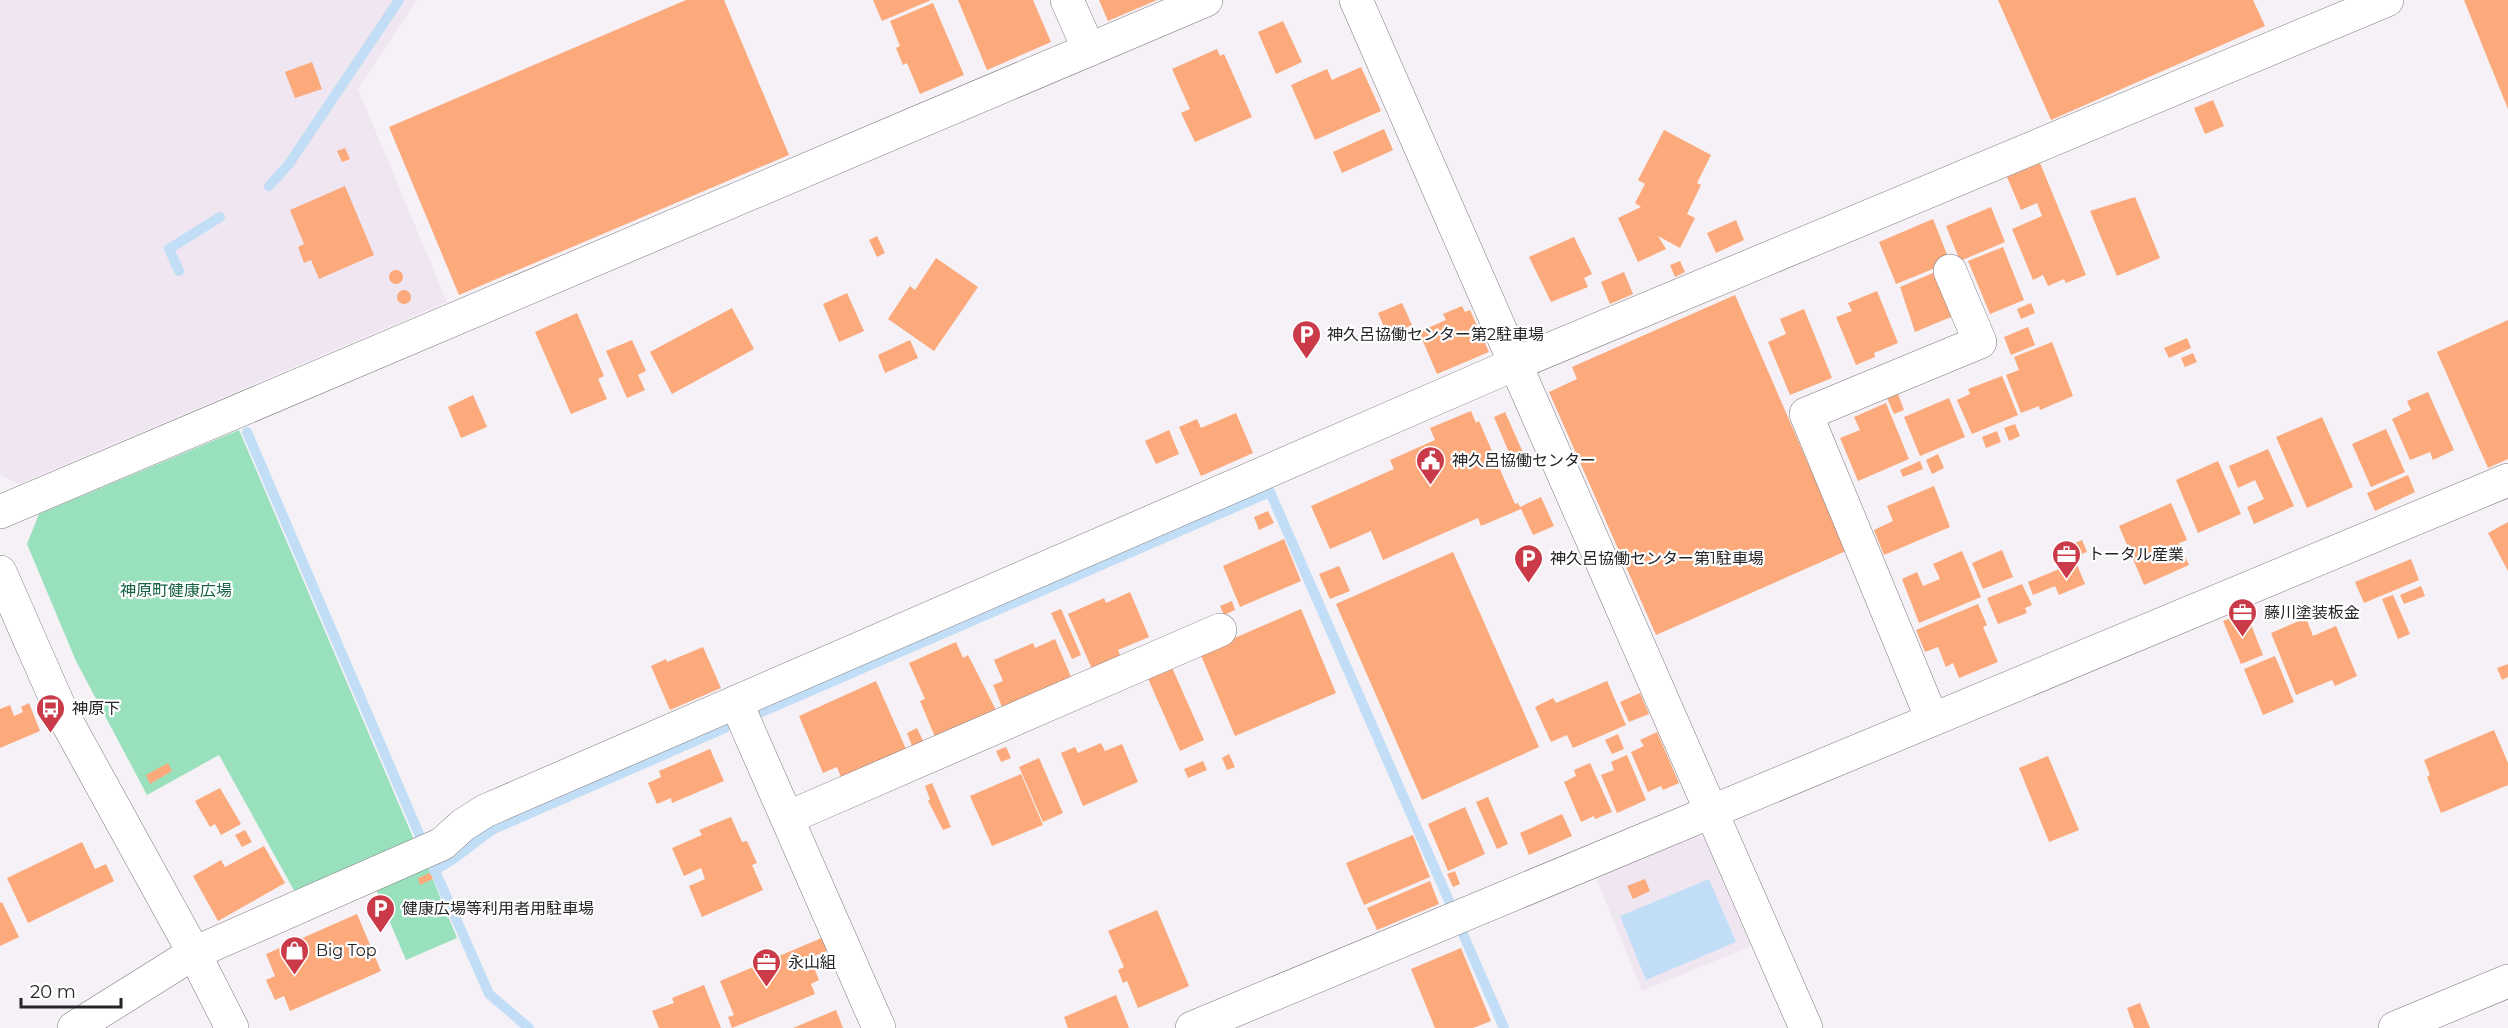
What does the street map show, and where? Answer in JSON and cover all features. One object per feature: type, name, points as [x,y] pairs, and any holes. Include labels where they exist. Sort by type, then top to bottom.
[{"type":"street","points":[[1067,0],[1089,50]]},
{"type":"street","points":[[0,512],[1206,0]]},
{"type":"street","points":[[1356,0],[1806,1028]]},
{"type":"street","points":[[74,1028],[194,953],[442,844],[463,825],[485,811],[1515,364],[2387,0]]},
{"type":"street","points":[[1932,719],[1806,414],[1980,342],[1950,271]]},
{"type":"street","points":[[1192,1028],[2508,480]]},
{"type":"street","points":[[0,572],[62,713],[194,953],[232,1028]]},
{"type":"street","points":[[787,818],[1220,630]]},
{"type":"street","points":[[736,702],[879,1028]]},
{"type":"street","points":[[2395,1028],[2508,981]]},
{"type":"shaded area","points":[[0,0],[417,0],[358,89],[447,302],[19,484],[0,475]]},
{"type":"shaded area","points":[[1697,836],[1704,838],[1751,946],[1642,991],[1596,878]]},
{"type":"green space","name":"神原町健康広場","points":[[239,430],[415,842],[296,894],[219,755],[147,795],[76,661],[27,544],[39,514]]},
{"type":"green space","points":[[427,865],[457,938],[406,960],[375,887]]},
{"type":"water","points":[[1709,879],[1736,942],[1646,980],[1620,916]]},
{"type":"building","points":[[686,0],[724,0],[789,155],[459,295],[389,127]]},
{"type":"building","points":[[873,0],[931,0],[882,21]]},
{"type":"building","points":[[958,0],[1033,0],[1051,42],[987,70]]},
{"type":"building","points":[[1099,0],[1157,0],[1108,21]]},
{"type":"building","points":[[1998,0],[2253,0],[2265,26],[2051,120]]},
{"type":"building","points":[[2464,0],[2508,0],[2508,109]]},
{"type":"building","points":[[933,3],[964,75],[920,94],[907,63],[903,65],[896,48],[900,46],[890,21]]},
{"type":"building","points":[[1283,21],[1302,62],[1276,74],[1258,32]]},
{"type":"building","points":[[1217,49],[1220,56],[1224,54],[1252,117],[1195,142],[1181,113],[1190,109],[1172,69]]},
{"type":"building","points":[[312,62],[322,89],[295,98],[285,72]]},
{"type":"building","points":[[1361,67],[1381,111],[1315,140],[1291,85],[1327,69],[1332,80]]},
{"type":"building","points":[[2213,100],[2224,126],[2205,134],[2194,108]]},
{"type":"building","points":[[1384,129],[1393,150],[1342,173],[1333,152]]},
{"type":"building","points":[[1664,130],[1711,155],[1697,183],[1701,185],[1687,214],[1695,218],[1680,248],[1658,236],[1666,249],[1638,262],[1618,218],[1641,207],[1635,203],[1645,184],[1638,180]]},
{"type":"building","points":[[345,148],[350,159],[342,162],[337,151]]},
{"type":"building","points":[[2040,163],[2086,275],[2066,283],[2064,279],[2048,286],[2043,275],[2033,280],[2012,229],[2042,216],[2037,203],[2021,210],[2007,177]]},
{"type":"building","points":[[345,186],[374,255],[319,279],[311,260],[304,263],[298,247],[304,244],[290,210]]},
{"type":"building","points":[[2135,197],[2160,258],[2117,276],[2090,211]]},
{"type":"building","points":[[1991,207],[2005,242],[1960,261],[1946,226]]},
{"type":"building","points":[[1933,219],[1950,262],[1896,284],[1879,242]]},
{"type":"building","points":[[1736,220],[1744,240],[1716,253],[1707,233]]},
{"type":"building","points":[[877,236],[885,253],[877,257],[869,240]]},
{"type":"building","points":[[1574,237],[1592,274],[1584,278],[1588,287],[1551,302],[1529,257]]},
{"type":"building","points":[[2003,247],[2024,300],[1990,314],[1968,261]]},
{"type":"building","points":[[936,258],[978,287],[934,351],[888,319],[910,286],[915,290]]},
{"type":"building","points":[[1680,261],[1685,272],[1675,277],[1670,265]]},
{"type":"building","points":[[393,270],[399,270],[403,277],[399,284],[393,284],[389,280],[389,274]]},
{"type":"building","points":[[1940,270],[1958,314],[1915,332],[1900,287]]},
{"type":"building","points":[[1624,272],[1633,294],[1610,304],[1601,282]]},
{"type":"building","points":[[401,290],[407,290],[411,297],[407,304],[401,304],[397,300],[397,294]]},
{"type":"building","points":[[1877,291],[1898,343],[1874,353],[1875,357],[1856,365],[1836,317],[1852,311],[1848,303]]},
{"type":"building","points":[[847,293],[864,331],[839,342],[823,304]]},
{"type":"building","points":[[1735,295],[1846,551],[1656,635],[1549,392],[1577,379],[1572,367]]},
{"type":"building","points":[[1402,303],[1412,325],[1388,336],[1378,313]]},
{"type":"building","points":[[2031,303],[2035,313],[2021,319],[2017,309]]},
{"type":"building","points":[[1462,306],[1465,312],[1470,310],[1489,352],[1437,374],[1419,332],[1446,320],[1443,314]]},
{"type":"building","points":[[732,308],[754,349],[672,394],[650,352]]},
{"type":"building","points":[[1804,309],[1832,378],[1790,395],[1768,342],[1786,334],[1780,319]]},
{"type":"building","points":[[577,313],[604,376],[598,379],[607,399],[571,414],[535,332]]},
{"type":"building","points":[[2508,320],[2508,459],[2488,468],[2437,352]]},
{"type":"building","points":[[2028,327],[2035,345],[2011,355],[2004,337]]},
{"type":"building","points":[[2187,338],[2191,348],[2169,358],[2164,348]]},
{"type":"building","points":[[632,340],[646,371],[638,375],[645,390],[627,398],[606,351]]},
{"type":"building","points":[[910,340],[918,358],[885,373],[878,355]]},
{"type":"building","points":[[2052,342],[2073,396],[2040,410],[2039,406],[2021,413],[2006,375],[2019,370],[2014,357]]},
{"type":"building","points":[[2193,353],[2197,362],[2185,367],[2181,358]]},
{"type":"building","points":[[2002,376],[2018,415],[1972,434],[1957,400],[1970,394],[1968,389]]},
{"type":"building","points":[[1897,391],[1904,410],[1894,414],[1886,396]]},
{"type":"building","points":[[2428,392],[2454,450],[2433,460],[2430,452],[2410,460],[2392,419],[2411,410],[2407,401]]},
{"type":"building","points":[[473,395],[487,427],[461,438],[448,407]]},
{"type":"building","points":[[1949,398],[1965,437],[1920,456],[1904,417]]},
{"type":"building","points":[[1886,403],[1909,459],[1858,481],[1840,438],[1860,430],[1854,417]]},
{"type":"building","name":"神久呂協働センター","points":[[1471,411],[1476,423],[1479,421],[1515,504],[1518,503],[1520,507],[1541,497],[1554,526],[1533,535],[1521,509],[1481,526],[1478,518],[1383,560],[1371,531],[1330,549],[1311,506],[1394,469],[1390,460],[1435,440],[1430,428]]},
{"type":"building","points":[[1505,412],[1525,457],[1513,462],[1494,417]]},
{"type":"building","points":[[1236,413],[1253,453],[1201,476],[1179,427],[1197,419],[1201,428]]},
{"type":"building","points":[[2322,417],[2353,487],[2307,508],[2276,437]]},
{"type":"building","points":[[2015,424],[2020,436],[2009,441],[2004,428]]},
{"type":"building","points":[[2386,429],[2405,472],[2371,487],[2352,444]]},
{"type":"building","points":[[1169,430],[1179,454],[1156,464],[1145,441]]},
{"type":"building","points":[[1997,431],[2001,442],[1986,448],[1982,437]]},
{"type":"building","points":[[2268,449],[2294,506],[2254,524],[2247,507],[2264,499],[2255,480],[2238,488],[2229,466]]},
{"type":"building","points":[[1938,454],[1944,468],[1932,474],[1926,460]]},
{"type":"building","points":[[1920,461],[1923,469],[1903,477],[1900,470]]},
{"type":"building","points":[[2218,461],[2241,514],[2198,533],[2176,480]]},
{"type":"building","points":[[2408,475],[2415,492],[2375,511],[2367,493]]},
{"type":"building","points":[[1934,486],[1950,527],[1884,555],[1874,530],[1893,521],[1887,506]]},
{"type":"building","points":[[2171,503],[2187,540],[2179,543],[2189,565],[2144,585],[2119,526]]},
{"type":"building","points":[[1268,511],[1274,523],[1259,530],[1254,517]]},
{"type":"building","points":[[2508,522],[2508,571],[2488,533]]},
{"type":"building","points":[[1284,539],[1301,581],[1240,607],[1223,566]]},
{"type":"building","points":[[2082,540],[2087,552],[2078,555],[2073,544]]},
{"type":"building","points":[[2002,550],[2013,577],[1983,589],[1972,563]]},
{"type":"building","points":[[1962,551],[1981,597],[1919,623],[1902,579],[1917,572],[1923,586],[1940,579],[1933,564]]},
{"type":"building","points":[[1453,552],[1539,747],[1422,800],[1336,604]]},
{"type":"building","points":[[2411,559],[2419,580],[2364,603],[2355,582]]},
{"type":"building","points":[[2076,562],[2085,584],[2059,595],[2055,586],[2033,595],[2028,582]]},
{"type":"building","points":[[1339,566],[1350,591],[1330,599],[1319,574]]},
{"type":"building","points":[[2022,584],[2032,605],[2025,608],[2027,613],[1998,624],[1987,598]]},
{"type":"building","points":[[2421,586],[2425,596],[2404,604],[2400,595]]},
{"type":"building","points":[[1130,592],[1149,637],[1118,650],[1121,657],[1092,669],[1068,614],[1104,598],[1106,603]]},
{"type":"building","points":[[2393,595],[2410,634],[2398,639],[2382,599]]},
{"type":"building","points":[[1232,601],[1235,610],[1224,615],[1220,606]]},
{"type":"building","points":[[1978,604],[1987,625],[1983,627],[1998,662],[1959,678],[1953,663],[1946,667],[1938,647],[1925,652],[1916,630]]},
{"type":"building","points":[[1061,609],[1081,655],[1072,659],[1051,613]]},
{"type":"building","points":[[1301,609],[1336,693],[1235,736],[1200,653]]},
{"type":"building","points":[[2246,612],[2263,655],[2241,664],[2223,621]]},
{"type":"building","points":[[2306,618],[2313,636],[2336,626],[2357,676],[2335,686],[2332,680],[2296,695],[2271,633]]},
{"type":"building","points":[[1055,639],[1072,679],[1003,709],[993,685],[1003,681],[994,660],[1033,643],[1035,648]]},
{"type":"building","points":[[956,642],[963,658],[968,655],[996,710],[935,737],[920,701],[925,699],[909,663]]},
{"type":"building","points":[[703,647],[721,688],[670,710],[651,666]]},
{"type":"building","points":[[2275,656],[2294,702],[2263,715],[2244,669]]},
{"type":"building","points":[[1170,663],[1204,740],[1180,751],[1146,674]]},
{"type":"building","points":[[2508,664],[2508,677],[2502,680],[2497,668]]},
{"type":"building","points":[[876,681],[906,749],[841,777],[837,767],[823,773],[799,716]]},
{"type":"building","points":[[1607,681],[1626,725],[1573,748],[1567,735],[1551,742],[1535,707],[1553,698],[1556,703]]},
{"type":"building","points":[[1640,693],[1649,714],[1629,722],[1620,702]]},
{"type":"building","points":[[29,703],[40,731],[0,748],[0,709],[10,705],[14,716],[23,712],[21,707]]},
{"type":"building","points":[[917,728],[924,743],[913,748],[907,733]]},
{"type":"building","points":[[2494,730],[2508,763],[2508,785],[2441,813],[2427,777],[2430,775],[2424,760]]},
{"type":"building","points":[[1657,732],[1679,783],[1663,790],[1661,786],[1648,792],[1631,752],[1644,746],[1640,740]]},
{"type":"building","points":[[1618,734],[1624,749],[1612,754],[1605,740]]},
{"type":"building","points":[[1101,743],[1105,751],[1122,744],[1138,782],[1083,806],[1061,753],[1075,747],[1078,753]]},
{"type":"building","points":[[1006,747],[1011,758],[1001,762],[996,751]]},
{"type":"building","points":[[710,749],[724,781],[672,803],[671,798],[657,804],[648,783],[661,777],[659,771]]},
{"type":"building","points":[[1229,754],[1235,767],[1227,770],[1222,758]]},
{"type":"building","points":[[1627,755],[1646,800],[1617,813],[1601,775],[1614,770],[1611,762]]},
{"type":"building","points":[[2048,756],[2079,830],[2049,842],[2019,768]]},
{"type":"building","points":[[1039,758],[1063,813],[1043,822],[1019,767]]},
{"type":"building","points":[[1203,761],[1207,770],[1188,778],[1184,769]]},
{"type":"building","points":[[168,763],[172,771],[150,784],[146,775]]},
{"type":"building","points":[[1590,763],[1612,812],[1581,822],[1564,782],[1576,776],[1574,770]]},
{"type":"building","points":[[1021,774],[1043,825],[992,846],[970,796]]},
{"type":"building","points":[[932,783],[951,827],[943,830],[928,801],[930,799],[925,786]]},
{"type":"building","points":[[220,788],[241,824],[221,835],[215,824],[210,827],[195,801]]},
{"type":"building","points":[[1488,797],[1508,844],[1497,849],[1476,802]]},
{"type":"building","points":[[1465,807],[1485,854],[1448,871],[1428,824]]},
{"type":"building","points":[[1562,814],[1572,836],[1529,855],[1520,833]]},
{"type":"building","points":[[731,817],[742,842],[747,841],[757,863],[752,865],[763,890],[702,917],[689,886],[705,879],[701,868],[684,876],[672,848],[702,835],[699,830]]},
{"type":"building","points":[[245,830],[252,842],[242,847],[235,835]]},
{"type":"building","points":[[1413,835],[1430,877],[1364,905],[1346,863]]},
{"type":"building","points":[[82,842],[95,869],[106,864],[114,881],[28,923],[7,878]]},
{"type":"building","points":[[264,846],[285,883],[218,921],[193,876],[221,860],[225,867]]},
{"type":"building","points":[[1455,871],[1460,884],[1453,887],[1447,874]]},
{"type":"building","points":[[430,873],[433,879],[420,885],[418,878]]},
{"type":"building","points":[[1645,879],[1650,891],[1633,899],[1627,886]]},
{"type":"building","points":[[1430,881],[1439,904],[1377,930],[1367,908]]},
{"type":"building","points":[[2,902],[19,937],[0,946],[0,903]]},
{"type":"building","points":[[1157,910],[1189,986],[1138,1008],[1127,981],[1123,983],[1118,970],[1124,967],[1108,931]]},
{"type":"building","points":[[357,914],[381,971],[290,1011],[284,996],[275,1000],[266,980],[275,976],[266,954]]},
{"type":"building","points":[[824,937],[829,950],[810,958],[819,980],[811,984],[815,994],[732,1028],[728,1017],[734,1015],[720,981]]},
{"type":"building","points":[[1461,948],[1491,1021],[1473,1028],[1435,1028],[1411,969]]},
{"type":"building","points":[[704,985],[721,1028],[659,1028],[652,1011],[674,1003],[672,998]]},
{"type":"building","points":[[1116,995],[1129,1028],[1068,1028],[1064,1017]]},
{"type":"building","points":[[2140,1003],[2150,1028],[2134,1028],[2127,1008]]},
{"type":"building","points":[[836,1010],[843,1028],[793,1028]]},
{"type":"waterway","points":[[269,186],[289,164],[399,0]]},
{"type":"waterway","points":[[179,271],[169,249],[220,217]]},
{"type":"waterway","points":[[247,432],[419,834]]},
{"type":"waterway","points":[[762,712],[1270,492],[1449,901]]},
{"type":"waterway","points":[[434,870],[494,829],[725,728]]},
{"type":"waterway","points":[[433,866],[489,994],[529,1028]]},
{"type":"waterway","points":[[1463,934],[1504,1028]]},
{"type":"place","name":"神久呂協働センター第2駐車場","points":[[1306,360]]},
{"type":"place","name":"神久呂協働センター","points":[[1431,486]]},
{"type":"place","name":"トータル産業","points":[[2067,580]]},
{"type":"place","name":"神久呂協働センター第1駐車場","points":[[1529,584]]},
{"type":"place","name":"藤川塗装板金","points":[[2243,638]]},
{"type":"place","name":"神原下","points":[[51,734]]},
{"type":"place","name":"健康広場等利用者用駐車場","points":[[381,934]]},
{"type":"place","name":"Big Top","points":[[295,976]]},
{"type":"place","name":"永山組","points":[[767,988]]}]
